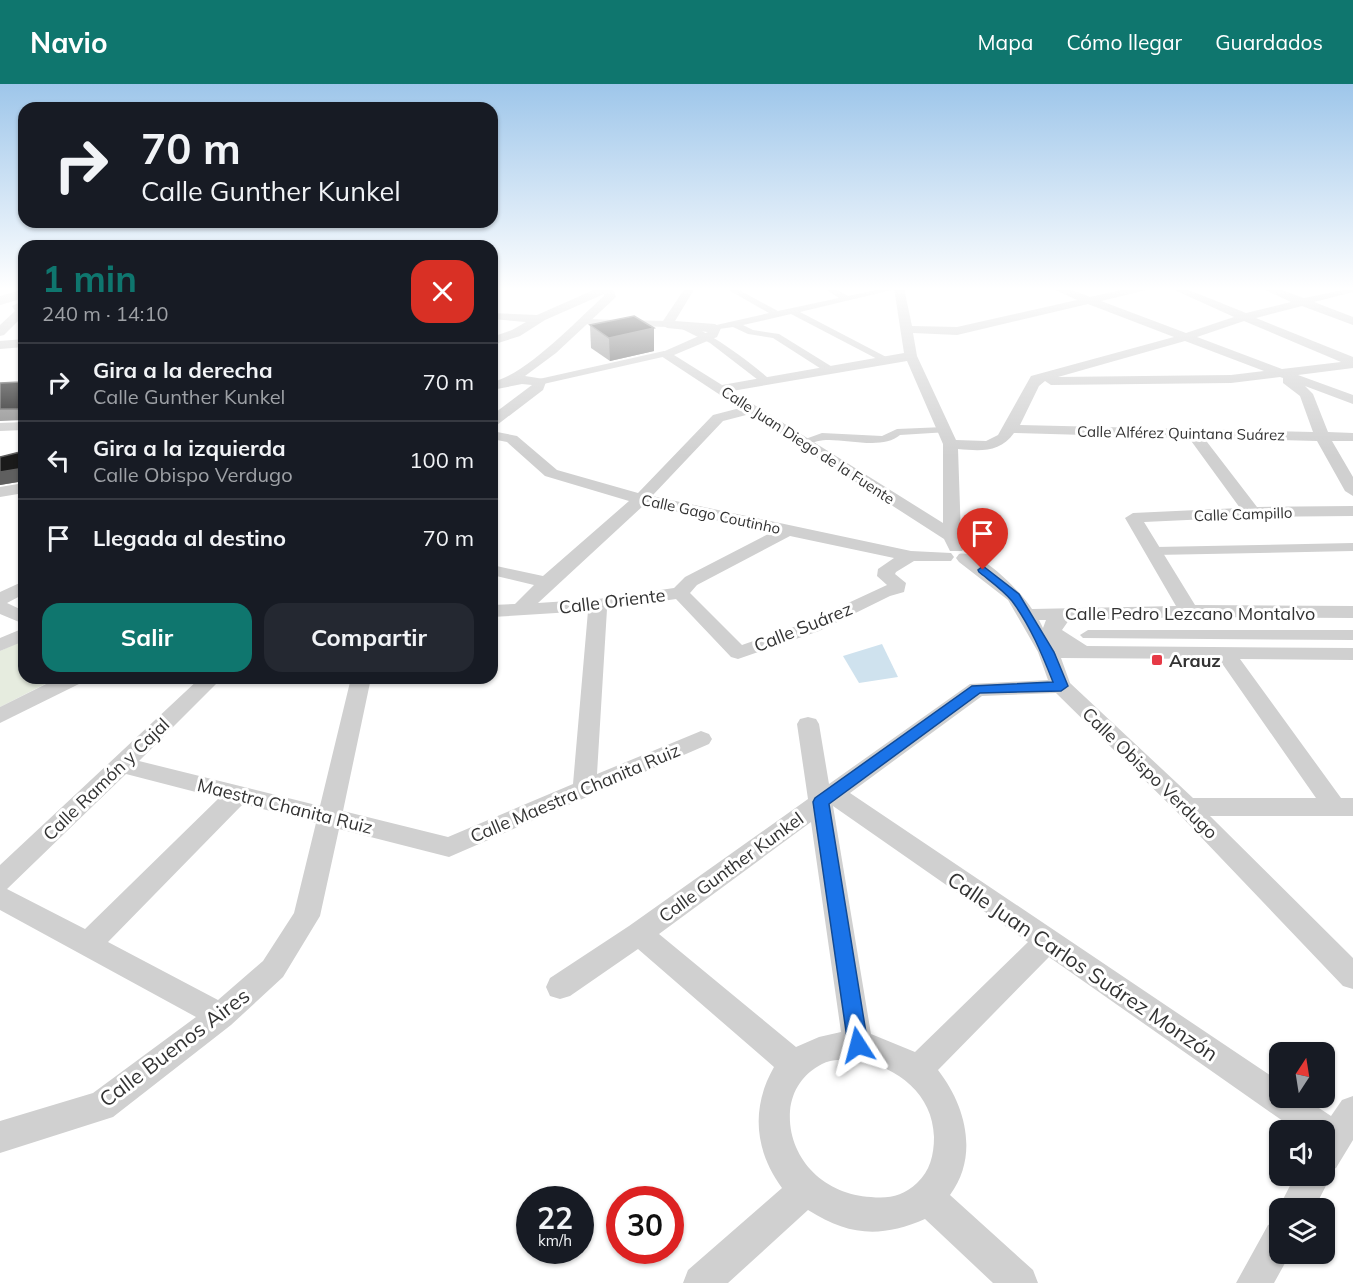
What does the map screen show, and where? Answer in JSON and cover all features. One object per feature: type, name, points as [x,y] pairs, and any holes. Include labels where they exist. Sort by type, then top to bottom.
[{"type":"street","points":[[511,381],[557,344]]},
{"type":"street","points":[[498,384],[511,381],[539,382],[664,354],[686,344]]},
{"type":"street","points":[[717,344],[766,381]]},
{"type":"street","points":[[789,344],[830,370]]},
{"type":"street","points":[[856,344],[887,360]]},
{"type":"street","points":[[909,344],[911,356],[950,444],[954,550]]},
{"type":"street","points":[[950,444],[986,446],[996,444],[1010,429],[1033,383],[1165,344]]},
{"type":"street","points":[[1206,344],[1353,400]]},
{"type":"street","points":[[1308,344],[1353,363]]},
{"type":"street","name":"Calle Juan Diego de la Fuente","points":[[664,354],[803,442],[954,550]]},
{"type":"street","points":[[721,389],[911,356]]},
{"type":"street","points":[[1056,377],[1231,379],[1353,363]]},
{"type":"street","points":[[1278,372],[1306,394],[1322,436],[1353,491]]},
{"type":"street","points":[[498,417],[538,387],[539,382]]},
{"type":"street","points":[[520,610],[547,582],[641,499],[718,418],[751,410]]},
{"type":"street","points":[[0,428],[18,426]]},
{"type":"street","name":"Calle Alférez Quintana Suárez","points":[[1010,429],[1353,437]]},
{"type":"street","points":[[803,442],[822,436],[882,440],[890,438],[897,432],[944,430]]},
{"type":"street","points":[[1194,434],[1252,512]]},
{"type":"street","name":"Calle Gago Coutinho","points":[[498,436],[512,439],[551,473],[641,499],[911,556],[954,550]]},
{"type":"street","points":[[0,492],[18,489]]},
{"type":"street","name":"Calle Campillo","points":[[1155,550],[1133,518],[1252,512],[1353,511]]},
{"type":"street","name":"Calle Oriente","points":[[498,611],[598,605],[680,593],[691,581],[786,531]]},
{"type":"street","points":[[1189,611],[1155,550],[1353,547]]},
{"type":"street","name":"Calle Obispo Verdugo","points":[[954,550],[1006,589],[1028,615],[1048,652],[1061,686],[1341,956],[1353,977]]},
{"type":"street","name":"Calle Suárez","points":[[680,593],[738,653],[812,627],[883,592],[897,588],[897,583],[886,576],[887,569],[911,556]]},
{"type":"street","points":[[498,571],[547,582]]},
{"type":"street","points":[[0,599],[18,590]]},
{"type":"street","points":[[584,789],[598,605]]},
{"type":"street","points":[[0,607],[18,615]]},
{"type":"street","name":"Calle Pedro Lezcano Montalvo","points":[[1028,615],[1189,611],[1353,612]]},
{"type":"street","points":[[1064,614],[1054,622],[1052,630],[1056,637],[1085,643],[1225,653],[1353,654]]},
{"type":"street","points":[[1048,652],[1085,643],[1353,635]]},
{"type":"street","points":[[0,645],[18,637]]},
{"type":"street","points":[[1225,653],[1343,807]]},
{"type":"street","points":[[0,716],[62,684]]},
{"type":"street","name":"Calle Ramón y Cajal","points":[[0,881],[206,684]]},
{"type":"street","name":"Calle Buenos Aires","points":[[0,1137],[102,1106],[221,1016],[273,969],[306,916],[360,684]]},
{"type":"street","name":"Calle Gunther Kunkel","points":[[560,987],[639,934],[977,689],[1061,686]]},
{"type":"street","points":[[808,724],[826,797],[858,1045]]},
{"type":"street","name":"Calle Maestra Chanita Ruiz","points":[[450,848],[701,739]]},
{"type":"street","name":"Maestra Chanita Ruiz","points":[[121,765],[450,848]]},
{"type":"street","points":[[88,944],[238,794]]},
{"type":"street","name":"Calle Juan Carlos Suárez Monzón","points":[[826,797],[1047,941],[1293,1120]]},
{"type":"street","points":[[1187,807],[1343,807]]},
{"type":"street","points":[[0,897],[221,1016]]},
{"type":"street","points":[[639,934],[795,1065]]},
{"type":"street","points":[[916,1071],[1047,941]]},
{"type":"street","points":[[858,1045],[878,1048],[906,1062],[927,1080],[946,1112],[952,1145],[945,1174],[927,1198],[908,1210],[874,1216],[839,1209],[807,1188],[788,1168],[775,1139],[772,1112],[779,1087],[795,1065],[813,1053],[833,1046],[858,1045]]},
{"type":"street","points":[[1335,1139],[1353,1111]]},
{"type":"street","points":[[701,1283],[807,1188]]},
{"type":"street","points":[[927,1198],[1020,1283]]},
{"type":"street","points":[[1254,1283],[1269,1256]]},
{"type":"shaded area","points":[[18,643],[18,684],[45,684],[0,707],[0,651]]},
{"type":"water","points":[[882,644],[898,677],[859,683],[843,656]]},
{"type":"building","points":[[18,382],[18,409],[0,409],[0,383]]},
{"type":"building","points":[[18,452],[18,469],[0,472],[0,457]]},
{"type":"place","name":"Arauz","points":[[1157,660]]},
{"type":"route","points":[[858,1045],[820,802],[977,689],[1061,686],[1048,652],[1028,615],[1015,597],[983,570]]}]
